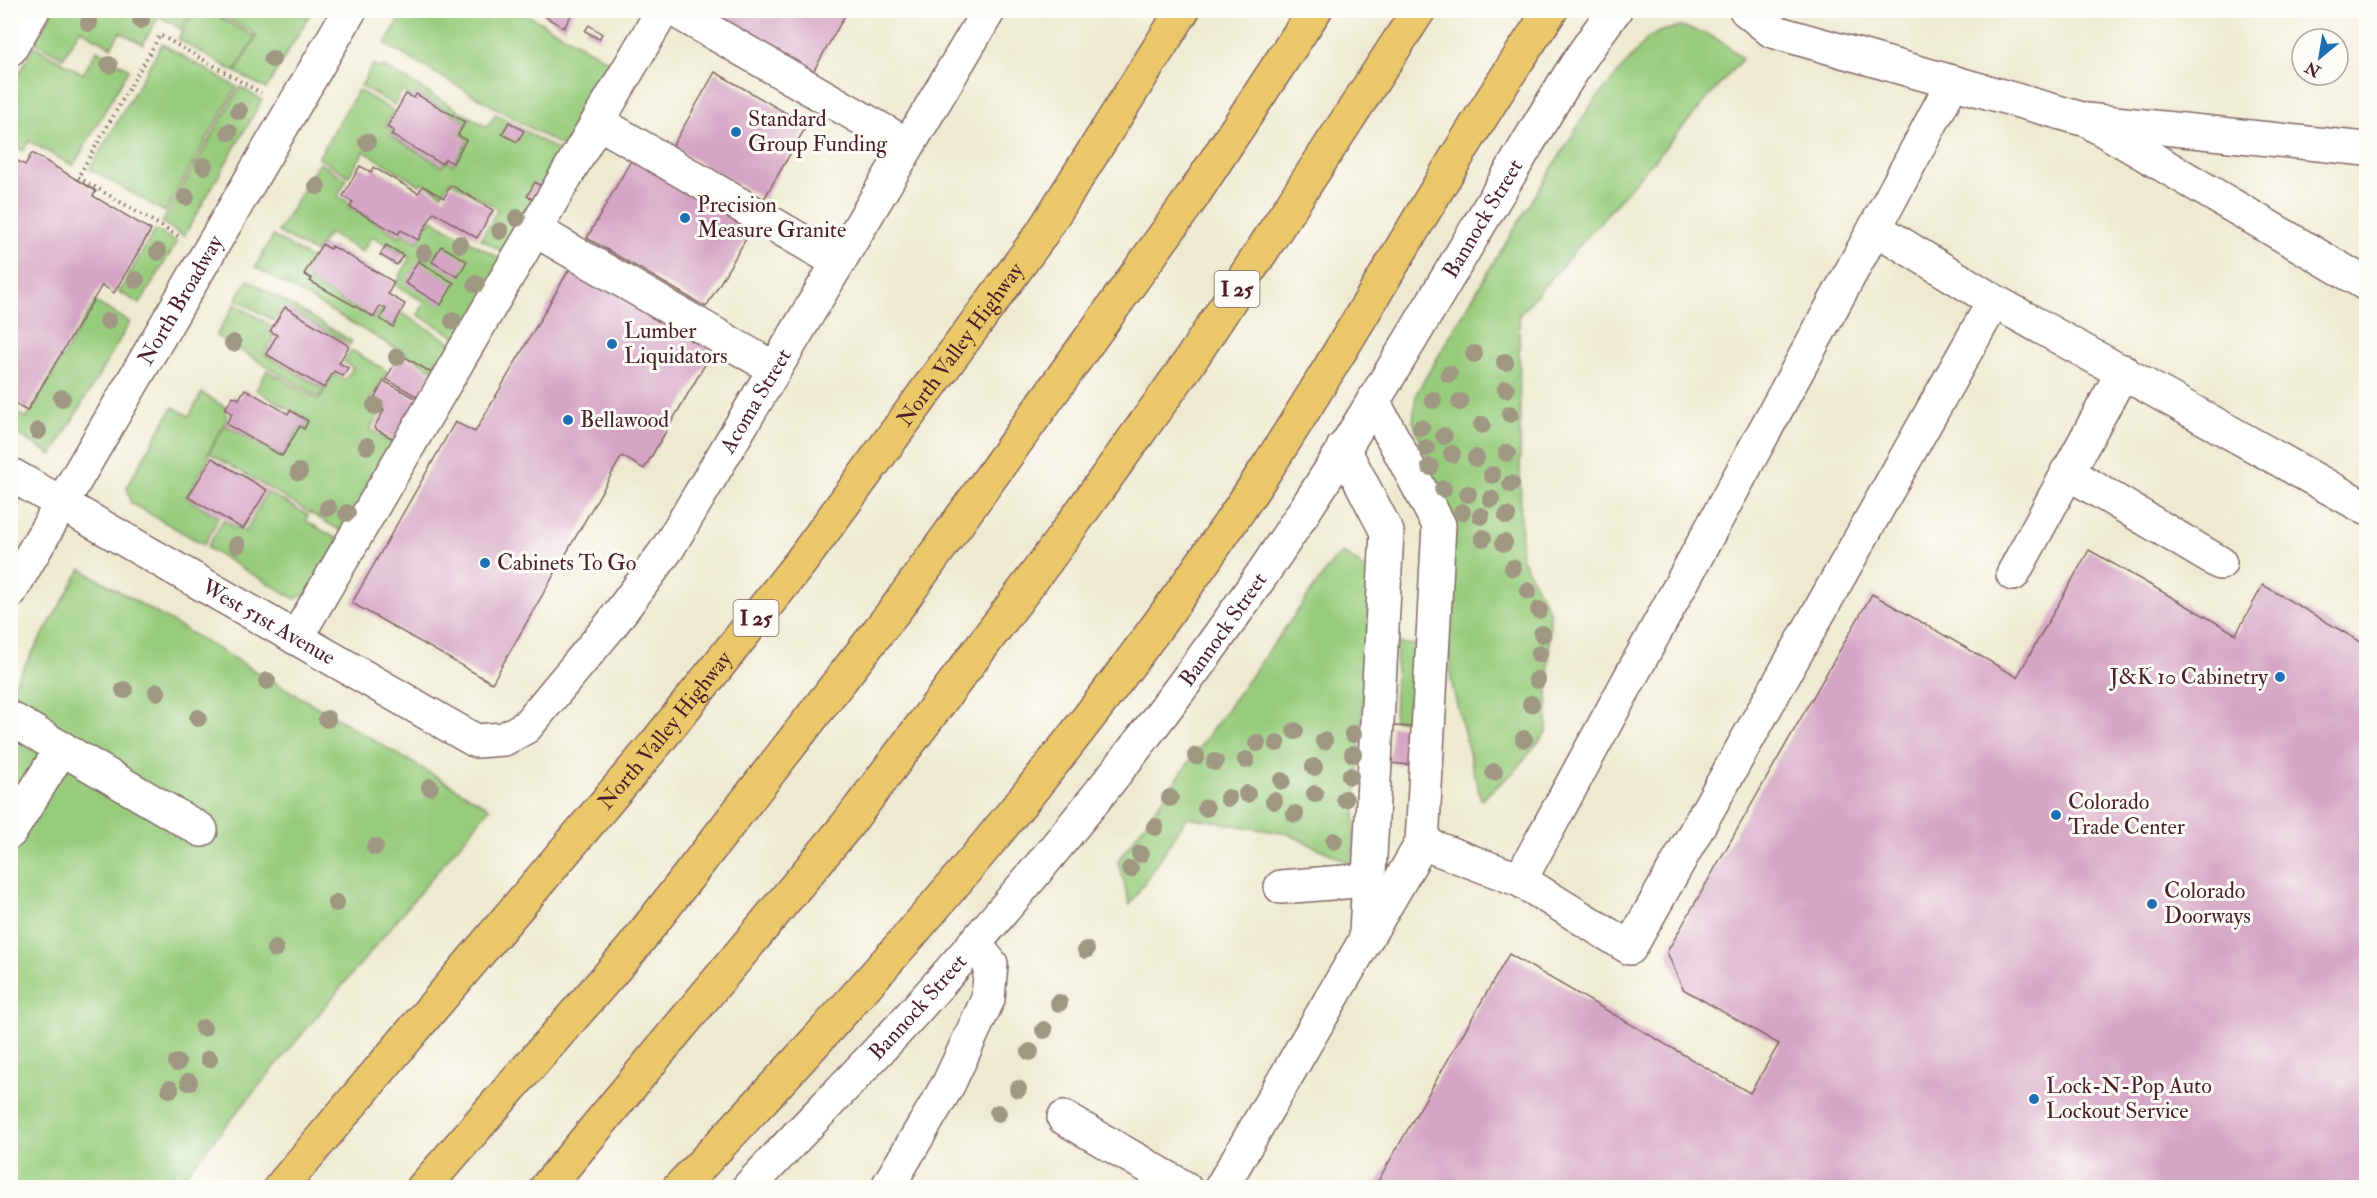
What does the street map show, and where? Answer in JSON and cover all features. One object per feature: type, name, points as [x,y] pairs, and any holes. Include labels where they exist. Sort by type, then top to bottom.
[{"type":"highway","name":"North Valley Highway","points":[[280,1188],[657,742],[800,563],[1040,236],[1183,10]]},
{"type":"highway","points":[[423,1188],[631,950],[898,606],[1190,200],[1316,10]]},
{"type":"highway","name":"I 25","points":[[546,1188],[847,825],[1046,561],[1188,364],[1419,10]]},
{"type":"highway","points":[[679,1188],[784,1077],[928,914],[1053,763],[1118,679],[1263,475],[1551,10]]},
{"type":"street","points":[[10,49],[33,10]]},
{"type":"street","name":"North Broadway","points":[[10,591],[350,10]]},
{"type":"street","points":[[296,638],[663,10]]},
{"type":"street","points":[[674,10],[908,145]]},
{"type":"street","name":"Acoma Street","points":[[476,741],[504,739],[526,727],[611,625],[668,548],[988,10]]},
{"type":"street","name":"Bannock Street","points":[[748,1188],[904,1023],[1060,843],[1150,729],[1263,573],[1373,401],[1573,70],[1615,10]]},
{"type":"street","points":[[1746,10],[1772,31],[2086,120],[2367,149]]},
{"type":"street","points":[[1520,880],[1953,82]]},
{"type":"street","points":[[2086,120],[2367,284]]},
{"type":"street","points":[[598,122],[838,262]]},
{"type":"street","points":[[1875,228],[1994,301],[2367,508]]},
{"type":"street","points":[[535,230],[775,369]]},
{"type":"street","points":[[1422,843],[1520,880],[1630,948],[1994,301]]},
{"type":"street","points":[[2013,574],[2123,371]]},
{"type":"street","points":[[1221,1188],[1422,843],[1439,525],[1373,401]]},
{"type":"street","points":[[1343,448],[1387,532],[1365,940]]},
{"type":"street","points":[[2067,472],[2220,563]]},
{"type":"street","name":"West 51st Avenue","points":[[10,474],[476,741]]},
{"type":"street","points":[[10,718],[201,830]]},
{"type":"street","points":[[10,832],[62,748]]},
{"type":"street","points":[[1281,887],[1369,880]]},
{"type":"street","points":[[887,1188],[949,1083],[988,999],[991,964],[974,943]]},
{"type":"street","points":[[1064,1118],[1185,1188]]},
{"type":"path","points":[[184,239],[78,177],[160,35],[267,96]]},
{"type":"green space","points":[[195,10],[209,11],[255,37],[235,72],[178,39]]},
{"type":"green space","points":[[225,10],[312,11],[266,89],[236,72],[257,35],[222,15]]},
{"type":"green space","points":[[53,11],[192,11],[181,29],[159,16],[143,44],[120,32],[111,47],[80,29],[63,58],[35,42]]},
{"type":"green space","points":[[404,11],[521,11],[619,67],[570,151],[385,44]]},
{"type":"green space","points":[[1680,27],[1714,38],[1742,59],[1519,315],[1521,557],[1550,612],[1547,731],[1515,771],[1481,800],[1451,681],[1448,638],[1451,521],[1413,421],[1416,394],[1591,105],[1648,38],[1661,31]]},
{"type":"green space","points":[[162,44],[237,87],[165,212],[90,169]]},
{"type":"green space","points":[[34,46],[83,74],[97,50],[129,69],[73,166],[29,141],[23,151],[11,144],[11,88]]},
{"type":"green space","points":[[373,64],[381,69],[383,66],[487,127],[496,114],[564,154],[506,254],[481,239],[498,209],[450,181],[442,194],[422,182],[420,185],[364,151],[349,176],[318,158],[358,90],[394,111],[385,126],[393,131],[391,136],[442,166],[446,160],[453,165],[468,140],[460,134],[467,122],[416,93],[413,97],[402,91],[394,105],[361,86]]},
{"type":"green space","points":[[240,87],[262,100],[184,236],[162,223]]},
{"type":"green space","points":[[319,163],[347,179],[338,196],[350,203],[349,207],[399,236],[402,233],[418,242],[431,219],[506,262],[461,340],[418,315],[425,302],[395,285],[410,258],[372,236],[362,252],[329,233],[315,253],[278,232]]},
{"type":"green space","points":[[155,230],[177,242],[140,304],[119,292]]},
{"type":"green space","points":[[273,236],[312,259],[303,275],[310,279],[309,282],[374,319],[382,307],[398,316],[401,313],[456,345],[440,374],[255,267]]},
{"type":"green space","points":[[248,280],[352,341],[350,345],[283,306],[274,321],[236,299]]},
{"type":"green space","points":[[95,302],[130,322],[52,455],[11,430],[20,414],[27,418]]},
{"type":"green space","points":[[235,304],[271,326],[267,332],[274,336],[264,354],[324,389],[319,397],[216,336]]},
{"type":"green space","points":[[351,350],[387,371],[368,404],[381,411],[370,429],[398,445],[346,534],[209,453],[225,425],[282,457],[300,427],[304,429],[309,421],[256,390],[267,370],[319,400],[334,374],[345,380],[353,368],[344,362]]},
{"type":"green space","points":[[202,393],[225,407],[227,419],[207,455],[210,457],[186,498],[219,517],[204,545],[131,503],[127,486],[173,407],[189,416]]},
{"type":"green space","points":[[267,492],[308,515],[306,521],[339,540],[308,593],[295,599],[207,548],[223,520],[245,532]]},
{"type":"green space","points":[[1343,553],[1362,567],[1371,588],[1352,864],[1288,834],[1187,817],[1130,905],[1118,861],[1334,560]]},
{"type":"green space","points":[[81,569],[490,808],[175,1187],[11,1188],[11,689]]},
{"type":"green space","points":[[1397,643],[1417,645],[1413,721],[1394,720]]},
{"type":"building","points":[[547,10],[574,10],[564,28],[544,16]]},
{"type":"building","points":[[695,10],[848,10],[810,77]]},
{"type":"building","points":[[589,25],[602,34],[599,39],[585,31]]},
{"type":"building","points":[[715,72],[807,125],[764,199],[672,147]]},
{"type":"building","points":[[406,94],[414,98],[416,94],[465,122],[458,135],[466,140],[453,163],[445,159],[442,164],[391,135],[394,131],[387,127]]},
{"type":"building","points":[[509,122],[524,131],[517,142],[502,134]]},
{"type":"building","points":[[32,153],[96,191],[93,196],[151,230],[114,293],[102,285],[27,411],[10,401],[10,157],[25,165]]},
{"type":"building","points":[[633,157],[753,227],[706,307],[587,238]]},
{"type":"building","points":[[360,166],[371,172],[373,167],[418,193],[423,186],[444,198],[451,185],[493,210],[477,238],[434,212],[418,240],[401,230],[398,234],[350,207],[353,202],[343,196]]},
{"type":"building","points":[[535,182],[546,189],[539,203],[527,196]]},
{"type":"building","points":[[322,244],[330,249],[332,246],[394,282],[388,294],[405,304],[393,327],[380,319],[386,309],[380,306],[374,317],[310,281],[312,279],[304,274]]},
{"type":"building","points":[[386,245],[403,255],[397,265],[380,255]]},
{"type":"building","points":[[441,246],[467,261],[458,277],[432,262]]},
{"type":"building","points":[[418,261],[454,283],[441,305],[405,283]]},
{"type":"building","points":[[570,268],[713,351],[644,469],[622,456],[492,683],[352,603],[455,422],[475,432]]},
{"type":"building","points":[[285,307],[349,346],[339,363],[348,368],[343,376],[334,371],[324,388],[266,354],[277,335],[270,331]]},
{"type":"building","points":[[400,354],[432,373],[418,397],[386,379]]},
{"type":"building","points":[[384,381],[417,399],[400,443],[374,428],[384,410],[372,403]]},
{"type":"building","points":[[245,389],[288,414],[290,410],[308,421],[304,429],[300,426],[282,456],[226,424],[232,414],[225,409],[233,396],[239,399]]},
{"type":"building","points":[[212,458],[267,490],[243,529],[188,497]]},
{"type":"building","name":"Colorado Trade Center","points":[[2089,550],[2236,634],[2263,585],[2366,645],[2366,1188],[1374,1188],[1509,954],[1750,1093],[1779,1044],[1683,989],[1667,952],[1872,594],[2017,677]]},
{"type":"building","points":[[1392,726],[1414,727],[1411,765],[1389,763]]},
{"type":"place","name":"Standard Group Funding","points":[[736,132]]},
{"type":"place","name":"Precision Measure Granite","points":[[685,218]]},
{"type":"place","name":"Lumber Liquidators","points":[[612,344]]},
{"type":"place","name":"Bellawood","points":[[568,420]]},
{"type":"place","name":"Cabinets To Go","points":[[485,563]]},
{"type":"place","name":"J&K 10 Cabinetry","points":[[2280,677]]},
{"type":"place","name":"Colorado Trade Center","points":[[2056,815]]},
{"type":"place","name":"Colorado Doorways","points":[[2152,904]]},
{"type":"place","name":"Lock-N-Pop Auto Lockout Service","points":[[2034,1099]]}]
